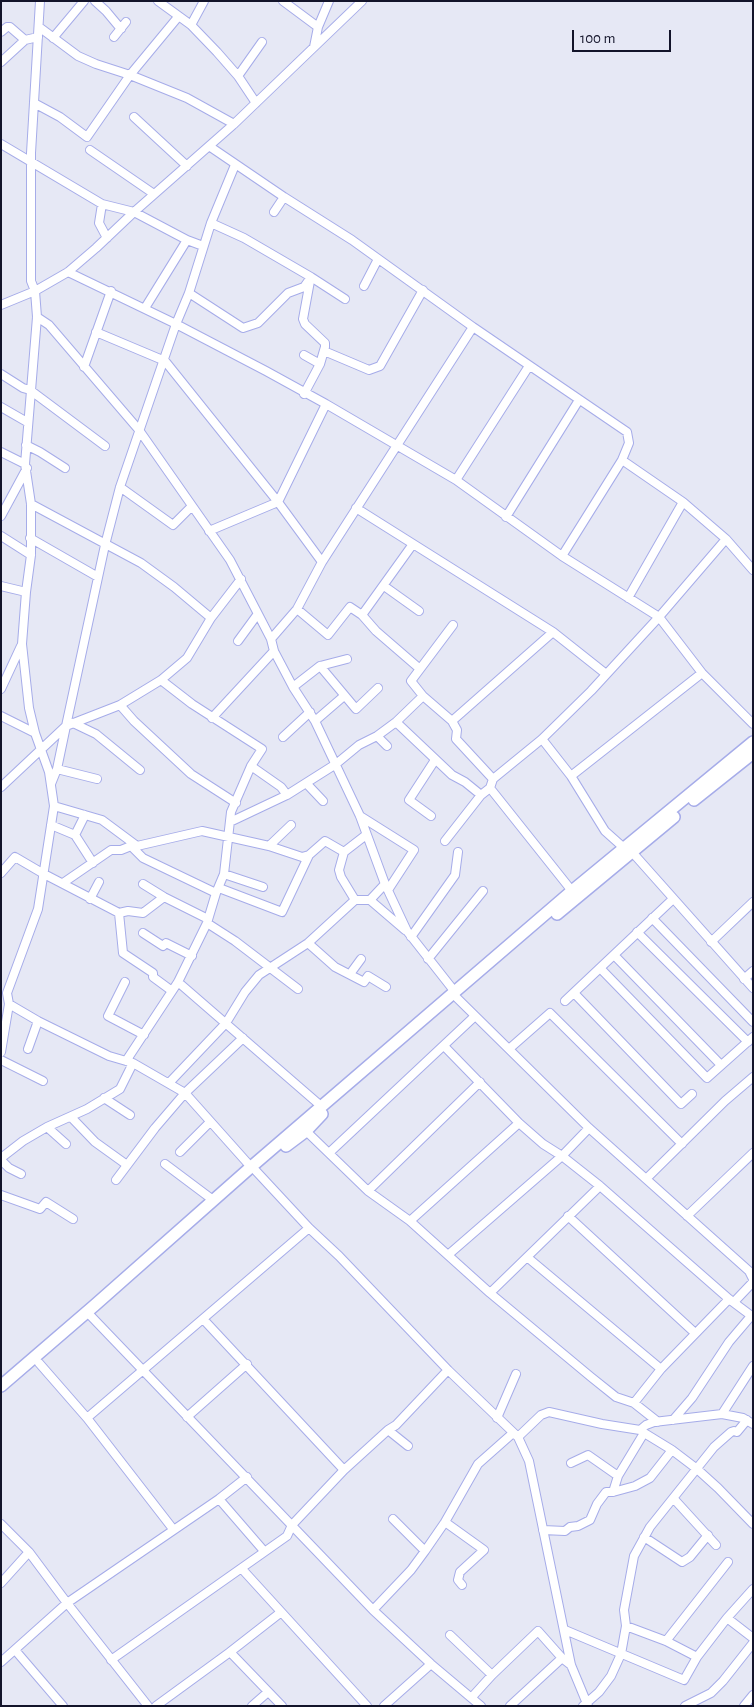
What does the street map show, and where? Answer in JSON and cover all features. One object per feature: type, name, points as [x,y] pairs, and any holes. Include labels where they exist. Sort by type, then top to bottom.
[{"type":"main road","points":[[1,1386],[164,1252],[321,1106],[456,995],[753,742]]},
{"type":"main road","points":[[628,850],[753,753]]},
{"type":"main road","points":[[1,1394],[39,1363],[213,1200],[306,1130],[334,1103],[424,1028],[456,995],[572,891],[589,882]]},
{"type":"street","points":[[2,1047],[9,1004],[4,991],[38,909],[54,806],[49,772],[35,733],[29,708],[22,644],[30,555],[31,504],[26,466],[27,422],[37,317],[35,291],[31,281],[32,163],[40,1]]},
{"type":"street","points":[[53,38],[84,1]]},
{"type":"street","points":[[94,1],[106,11],[121,29]]},
{"type":"street","points":[[158,1],[191,25],[217,52],[238,76],[256,103]]},
{"type":"street","points":[[191,25],[204,1]]},
{"type":"street","points":[[283,1],[318,27]]},
{"type":"street","points":[[314,48],[318,27],[329,1]]},
{"type":"street","points":[[1,305],[35,291],[68,272],[234,124],[362,1]]},
{"type":"street","points":[[34,103],[60,117],[87,137],[130,75],[178,16]]},
{"type":"street","points":[[114,37],[126,22]]},
{"type":"street","points":[[1,32],[6,27],[10,27],[25,40]]},
{"type":"street","points":[[38,27],[78,56],[187,98],[234,124]]},
{"type":"street","points":[[1,62],[25,40],[38,37]]},
{"type":"street","points":[[238,76],[262,42]]},
{"type":"street","points":[[134,117],[187,166]]},
{"type":"street","points":[[1,144],[102,204],[134,212],[187,240],[203,246]]},
{"type":"street","points":[[209,146],[378,259],[529,366],[627,432],[629,443],[622,460],[562,556]]},
{"type":"street","points":[[90,150],[154,194]]},
{"type":"street","points":[[50,785],[57,769],[70,725],[98,577],[120,487],[165,361],[176,324],[189,293],[210,223],[235,165]]},
{"type":"street","points":[[274,212],[284,197]]},
{"type":"street","points":[[102,204],[99,223],[107,238]]},
{"type":"street","points":[[210,223],[244,238],[345,299]]},
{"type":"street","points":[[145,308],[187,240]]},
{"type":"street","points":[[364,286],[378,259]]},
{"type":"street","points":[[68,272],[145,308],[326,404],[456,480],[562,556],[659,617],[702,673],[753,724]]},
{"type":"street","points":[[189,293],[243,328],[258,323],[288,293],[304,287],[311,277]]},
{"type":"street","points":[[304,394],[320,364],[326,347],[325,343],[305,324],[303,319],[311,277]]},
{"type":"street","points":[[324,351],[369,370],[380,366],[423,290]]},
{"type":"street","points":[[84,367],[111,291]]},
{"type":"street","points":[[37,317],[49,325],[139,430],[210,531],[241,579],[257,615],[271,639],[274,651],[315,721],[336,764],[360,816],[386,887],[409,934],[456,995],[475,1016],[589,1128],[687,1216],[751,1270],[753,1280],[695,1334],[661,1369],[634,1403]]},
{"type":"street","points":[[271,639],[296,609],[322,562],[473,327]]},
{"type":"street","points":[[96,332],[165,361],[278,502],[322,562]]},
{"type":"street","points":[[304,355],[320,364]]},
{"type":"street","points":[[456,480],[529,366]]},
{"type":"street","points":[[1,374],[22,388],[30,390],[105,446]]},
{"type":"street","points":[[506,517],[579,400]]},
{"type":"street","points":[[210,531],[278,502],[326,404]]},
{"type":"street","points":[[1,408],[27,422]]},
{"type":"street","points":[[26,444],[64,468]]},
{"type":"street","points":[[1,452],[26,466]]},
{"type":"street","points":[[622,460],[683,502],[726,539],[753,570]]},
{"type":"street","points":[[2,513],[26,466]]},
{"type":"street","points":[[120,487],[173,525],[192,506]]},
{"type":"street","points":[[628,598],[683,502]]},
{"type":"street","points":[[31,504],[141,563],[174,586],[211,618]]},
{"type":"street","points":[[356,508],[553,632],[606,674]]},
{"type":"street","points":[[1,536],[30,555]]},
{"type":"street","points":[[30,538],[98,577]]},
{"type":"street","points":[[445,841],[480,794],[490,788],[493,779],[542,739],[606,674],[659,617],[726,539]]},
{"type":"street","points":[[362,615],[413,544]]},
{"type":"street","points":[[1,787],[70,725],[120,705],[161,680],[187,658],[211,618],[241,579]]},
{"type":"street","points":[[1,586],[26,592]]},
{"type":"street","points":[[384,586],[419,611]]},
{"type":"street","points":[[296,609],[328,635],[350,607],[362,615],[376,631],[420,669]]},
{"type":"street","points":[[238,641],[257,615]]},
{"type":"street","points":[[453,625],[411,681],[423,696],[452,721],[457,730],[456,739],[493,779]]},
{"type":"street","points":[[452,721],[553,632]]},
{"type":"street","points":[[1,689],[22,644]]},
{"type":"street","points":[[212,718],[274,651]]},
{"type":"street","points":[[294,687],[320,666],[347,659]]},
{"type":"street","points":[[320,666],[356,709],[378,688]]},
{"type":"street","points":[[571,776],[702,673]]},
{"type":"street","points":[[21,1174],[8,1168],[1,1159],[23,1141],[47,1127],[71,1117],[120,1088],[129,1062],[178,982],[208,921],[224,874],[231,812],[251,766],[262,749],[212,718],[161,680]]},
{"type":"street","points":[[315,721],[344,696]]},
{"type":"street","points":[[230,822],[287,794],[336,764],[359,745],[377,736],[396,722],[423,696]]},
{"type":"street","points":[[120,705],[134,721],[191,774],[236,802]]},
{"type":"street","points":[[283,737],[310,712]]},
{"type":"street","points":[[1,716],[35,733]]},
{"type":"street","points":[[396,722],[452,776],[465,782],[480,794]]},
{"type":"street","points":[[70,725],[96,734],[140,770]]},
{"type":"street","points":[[377,736],[388,746]]},
{"type":"street","points":[[542,739],[571,776],[606,831],[628,850],[753,988]]},
{"type":"street","points":[[431,816],[409,800],[435,760]]},
{"type":"street","points":[[251,766],[281,786],[287,794]]},
{"type":"street","points":[[57,769],[97,779]]},
{"type":"street","points":[[306,783],[323,801]]},
{"type":"street","points":[[490,788],[572,891]]},
{"type":"street","points":[[54,806],[102,820],[134,846],[143,858],[218,891],[282,912],[310,855],[325,841],[344,852]]},
{"type":"street","points":[[75,835],[85,815]]},
{"type":"street","points":[[169,1083],[226,1023],[245,992],[259,975],[308,943],[355,900],[370,900],[386,887],[414,850],[360,816]]},
{"type":"street","points":[[51,825],[75,835],[93,863]]},
{"type":"street","points":[[269,846],[291,825]]},
{"type":"street","points":[[63,883],[111,850],[121,850],[202,831],[269,846],[302,857],[310,855]]},
{"type":"street","points":[[355,900],[341,877],[339,870],[344,852],[366,835]]},
{"type":"street","points":[[409,934],[455,875],[458,852]]},
{"type":"street","points":[[1,873],[15,857],[119,914],[128,911],[143,913],[164,898]]},
{"type":"street","points":[[224,874],[263,887]]},
{"type":"street","points":[[90,899],[99,882]]},
{"type":"street","points":[[244,898],[251,882]]},
{"type":"street","points":[[143,884],[164,898],[208,921],[298,989]]},
{"type":"street","points":[[428,959],[483,891]]},
{"type":"street","points":[[565,1001],[673,899]]},
{"type":"street","points":[[370,900],[409,934]]},
{"type":"street","points":[[711,942],[753,902]]},
{"type":"street","points":[[119,914],[123,953],[153,973],[153,977],[172,991]]},
{"type":"street","points":[[652,918],[753,1022]]},
{"type":"street","points":[[600,968],[706,1078],[750,1040],[637,932]]},
{"type":"street","points":[[143,933],[163,946],[166,943],[192,956]]},
{"type":"street","points":[[308,943],[335,967],[364,982],[368,976],[386,987]]},
{"type":"street","points":[[614,955],[721,1065]]},
{"type":"street","points":[[350,974],[361,959]]},
{"type":"street","points":[[744,979],[753,971]]},
{"type":"street","points":[[125,982],[108,1016],[144,1035]]},
{"type":"street","points":[[178,982],[321,1106]]},
{"type":"street","points":[[574,993],[681,1104],[692,1094]]},
{"type":"street","points":[[9,1004],[38,1021],[109,1056],[129,1062],[169,1083],[185,1094],[199,1106],[210,1122],[309,1228],[339,1256],[448,1370],[515,1435],[529,1461],[571,1665],[586,1705],[611,1676],[621,1654],[626,1626],[624,1610],[634,1556],[644,1537],[714,1447],[731,1432],[737,1432],[750,1422]]},
{"type":"street","points":[[509,1049],[550,1013],[682,1144]]},
{"type":"street","points":[[330,1153],[475,1016]]},
{"type":"street","points":[[28,1050],[38,1021]]},
{"type":"street","points":[[116,1180],[155,1128],[185,1094],[243,1038]]},
{"type":"street","points":[[444,1046],[519,1123],[543,1144],[562,1156],[600,1186],[752,1317],[729,1342],[692,1398],[673,1420]]},
{"type":"street","points":[[1,1060],[43,1081]]},
{"type":"street","points":[[646,1179],[725,1101],[753,1077]]},
{"type":"street","points":[[368,1191],[480,1082]]},
{"type":"street","points":[[104,1098],[130,1115]]},
{"type":"street","points":[[71,1117],[95,1142],[127,1165]]},
{"type":"street","points":[[180,1152],[210,1122]]},
{"type":"street","points":[[410,1221],[519,1123]]},
{"type":"street","points":[[47,1127],[66,1144]]},
{"type":"street","points":[[448,1255],[562,1156],[589,1128]]},
{"type":"street","points":[[306,1130],[368,1191],[410,1221],[490,1293],[608,1391],[616,1397],[634,1403],[658,1422]]},
{"type":"street","points":[[687,1216],[753,1153]]},
{"type":"street","points":[[165,1164],[213,1200]]},
{"type":"street","points":[[490,1293],[600,1186]]},
{"type":"street","points":[[1,1195],[40,1209],[46,1202],[73,1219]]},
{"type":"street","points":[[568,1216],[695,1334]]},
{"type":"street","points":[[87,1418],[309,1228]]},
{"type":"street","points":[[527,1257],[661,1369]]},
{"type":"street","points":[[90,1314],[373,1610],[431,1664],[481,1706]]},
{"type":"street","points":[[203,1319],[344,1470]]},
{"type":"street","points":[[39,1363],[87,1418],[173,1529]]},
{"type":"street","points":[[187,1417],[246,1364]]},
{"type":"street","points":[[722,1414],[753,1366]]},
{"type":"street","points":[[111,1660],[286,1536],[292,1525],[344,1470],[396,1425],[448,1370]]},
{"type":"street","points":[[497,1418],[516,1374]]},
{"type":"street","points":[[373,1610],[411,1570],[425,1551],[445,1522],[478,1464],[541,1415],[549,1412],[642,1431],[697,1468],[752,1522]]},
{"type":"street","points":[[613,1492],[618,1476],[646,1424],[722,1414],[750,1422]]},
{"type":"street","points":[[388,1430],[408,1446]]},
{"type":"street","points":[[543,1530],[565,1531],[570,1527],[578,1526],[590,1520],[597,1504],[606,1492],[635,1486],[650,1478],[672,1450]]},
{"type":"street","points":[[571,1463],[588,1455],[618,1476]]},
{"type":"street","points":[[1,1662],[67,1603],[219,1499],[247,1477]]},
{"type":"street","points":[[219,1499],[264,1551]]},
{"type":"street","points":[[674,1499],[716,1545]]},
{"type":"street","points":[[393,1519],[425,1551]]},
{"type":"street","points":[[445,1522],[484,1550],[460,1572],[458,1580],[462,1584]]},
{"type":"street","points":[[1,1524],[29,1552],[148,1706]]},
{"type":"street","points":[[644,1537],[682,1562],[690,1557],[708,1535]]},
{"type":"street","points":[[1,1582],[29,1552]]},
{"type":"street","points":[[666,1641],[728,1562]]},
{"type":"street","points":[[242,1569],[367,1706]]},
{"type":"street","points":[[565,1630],[684,1680],[697,1657],[726,1618],[752,1593]]},
{"type":"street","points":[[156,1706],[230,1652],[280,1612]]},
{"type":"street","points":[[726,1618],[753,1638]]},
{"type":"street","points":[[626,1626],[666,1641],[697,1657]]},
{"type":"street","points":[[472,1697],[538,1631],[562,1658],[571,1665]]},
{"type":"street","points":[[450,1635],[492,1675]]},
{"type":"street","points":[[685,1706],[711,1693],[724,1681],[753,1643]]},
{"type":"street","points":[[15,1650],[63,1706]]},
{"type":"street","points":[[230,1652],[282,1706]]},
{"type":"street","points":[[510,1706],[562,1658]]},
{"type":"street","points":[[388,1705],[431,1664]]},
{"type":"street","points":[[252,1706],[268,1692]]},
{"type":"street","points":[[744,1706],[753,1696]]}]
